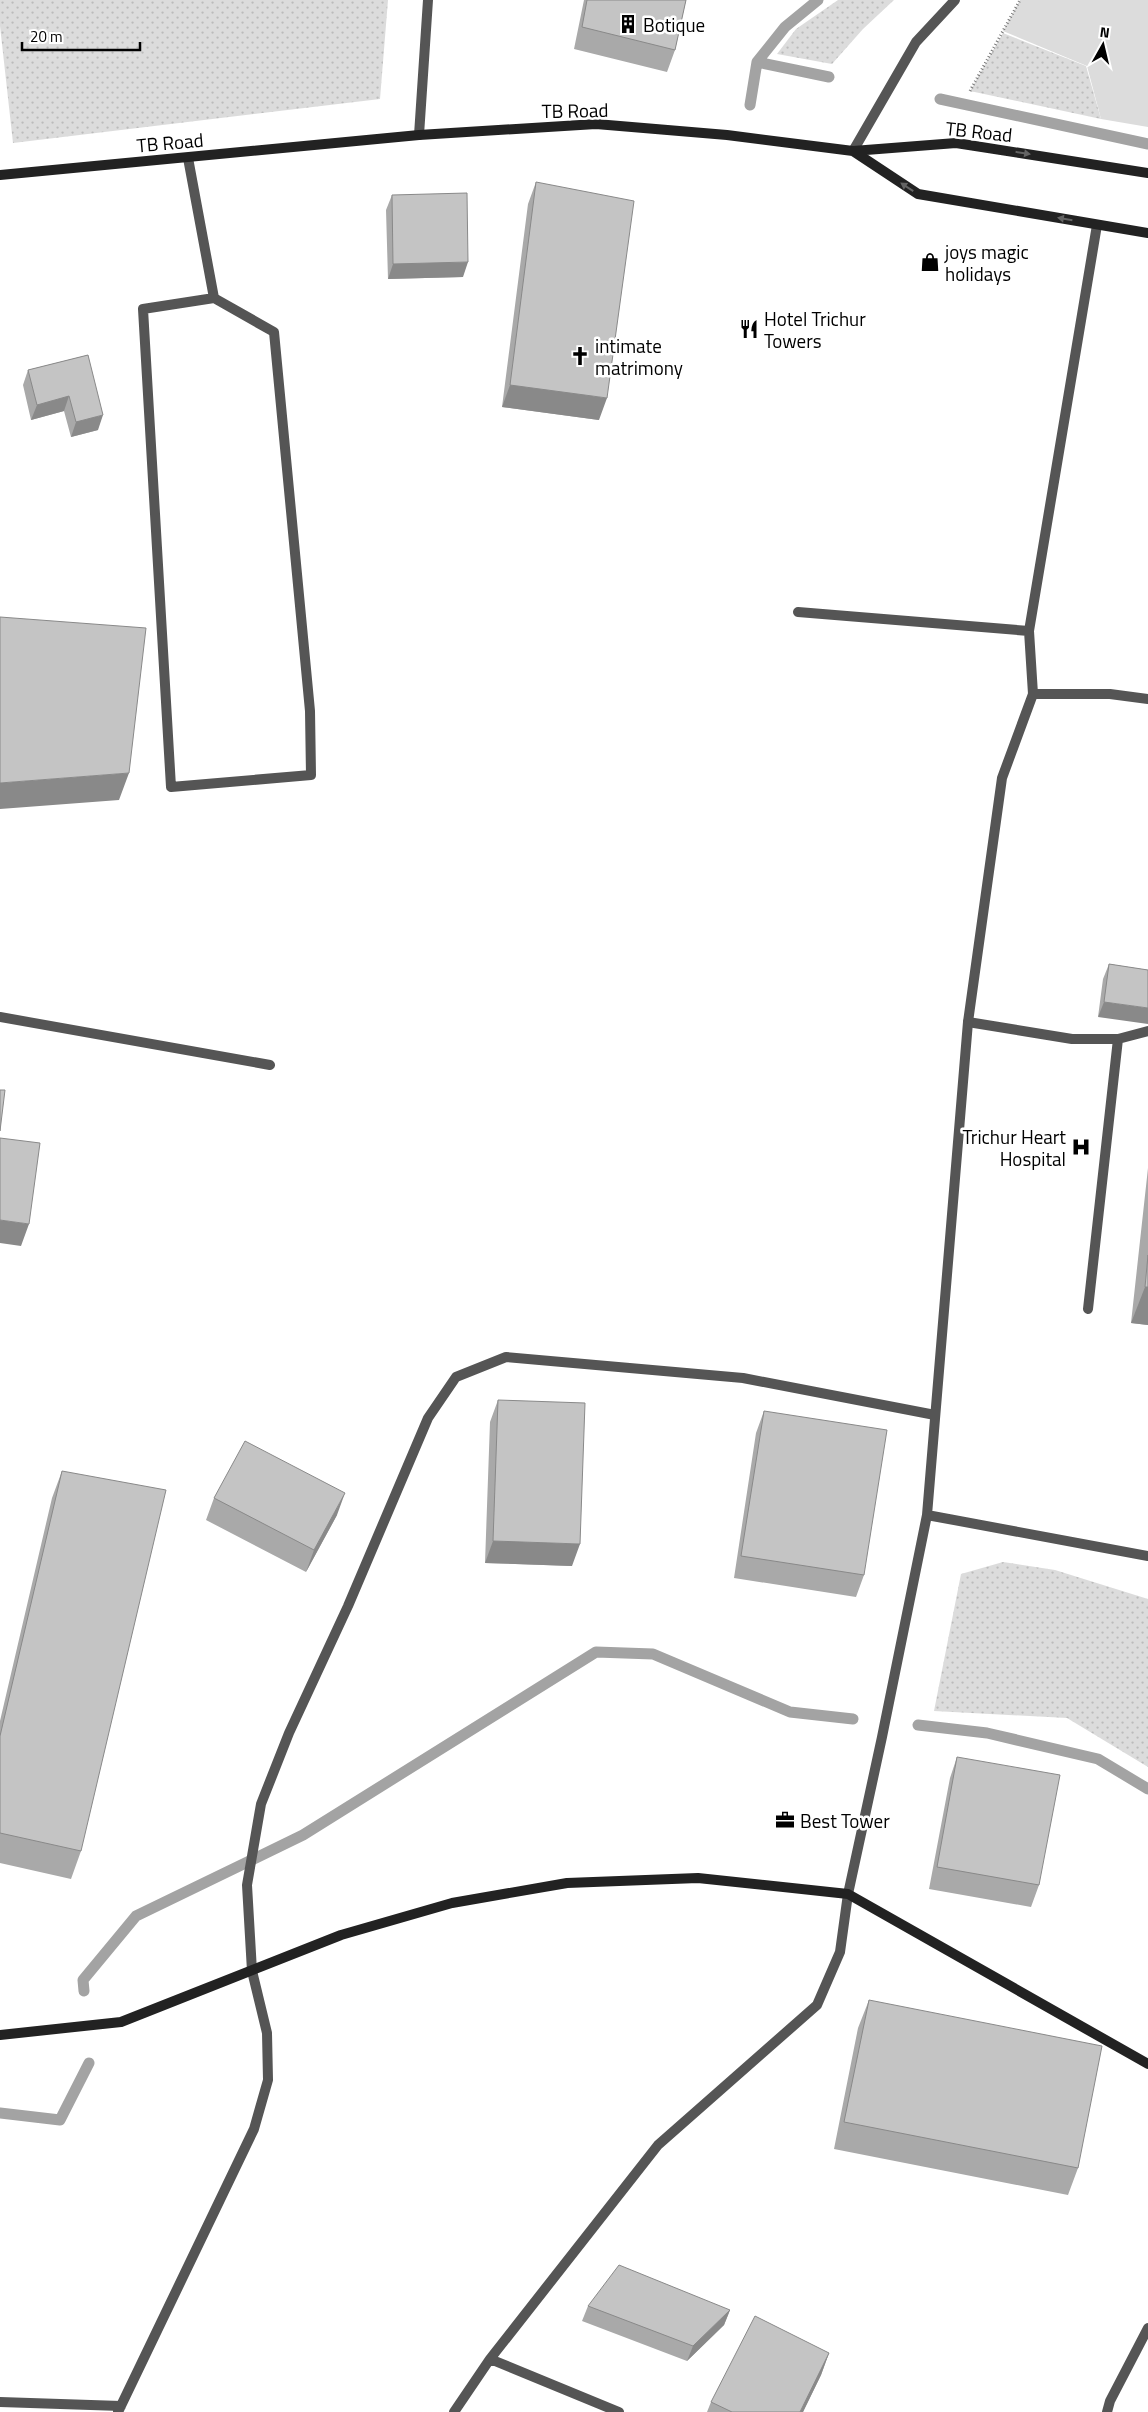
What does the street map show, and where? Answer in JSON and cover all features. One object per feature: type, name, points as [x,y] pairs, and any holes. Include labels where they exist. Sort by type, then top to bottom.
[{"type":"main road","name":"TB Road","points":[[0,175],[419,135],[596,124],[727,135],[853,151],[956,143],[1148,173]]},
{"type":"main road","points":[[853,151],[918,194],[1148,233]]},
{"type":"main road","points":[[0,2035],[121,2022],[341,1935],[452,1903],[567,1883],[698,1878],[848,1894],[1148,2064]]},
{"type":"street","points":[[419,135],[428,0]]},
{"type":"street","points":[[853,151],[916,42],[955,0]]},
{"type":"street","points":[[188,158],[214,298],[274,332],[310,710],[311,775],[171,786],[143,309],[214,298]]},
{"type":"street","points":[[454,2412],[490,2359],[658,2145],[817,2005],[840,1952],[848,1894],[927,1515],[968,1022],[1002,778],[1033,694],[1029,631],[1097,225]]},
{"type":"street","points":[[798,612],[1029,631]]},
{"type":"street","points":[[1033,694],[1110,694],[1148,699]]},
{"type":"street","points":[[0,1017],[270,1065]]},
{"type":"street","points":[[968,1022],[1072,1039],[1118,1039],[1148,1031]]},
{"type":"street","points":[[1088,1309],[1118,1039]]},
{"type":"street","points":[[0,2402],[119,2409],[254,2129],[268,2080],[267,2033],[252,1971],[247,1885],[261,1804],[289,1733],[348,1606],[428,1418],[456,1377],[506,1357],[743,1378],[935,1415]]},
{"type":"street","points":[[927,1515],[1148,1556]]},
{"type":"street","points":[[1107,2412],[1110,2400],[1148,2328]]},
{"type":"street","points":[[490,2359],[619,2412]]},
{"type":"path","points":[[970,91],[1020,0]]},
{"type":"shaded area","points":[[0,0],[388,0],[380,99],[13,143],[0,26]]},
{"type":"shaded area","points":[[838,0],[894,0],[863,29],[832,64],[777,54],[796,29]]},
{"type":"shaded area","points":[[1020,0],[1148,0],[1148,127],[1101,119],[1087,66],[1003,31]]},
{"type":"shaded area","points":[[1003,33],[1086,66],[1101,119],[970,91]]},
{"type":"shaded area","points":[[1003,1562],[1055,1570],[1148,1599],[1148,1767],[1067,1718],[934,1711],[961,1574]]},
{"type":"building","name":"Botique","points":[[587,0],[686,0],[675,50],[582,27]]},
{"type":"building","points":[[536,182],[634,201],[607,398],[510,385]]},
{"type":"building","points":[[467,193],[468,262],[393,264],[392,195]]},
{"type":"building","points":[[88,355],[103,415],[76,422],[69,396],[37,405],[28,370]]},
{"type":"building","points":[[0,617],[146,628],[129,773],[0,783]]},
{"type":"building","points":[[1109,964],[1148,970],[1148,1008],[1104,1002]]},
{"type":"building","points":[[0,1090],[5,1090],[0,1131]]},
{"type":"building","points":[[0,1138],[40,1143],[29,1224],[0,1220]]},
{"type":"building","points":[[1148,1255],[1148,1287],[1145,1287]]},
{"type":"building","points":[[498,1400],[585,1403],[580,1544],[493,1541]]},
{"type":"building","points":[[764,1411],[887,1430],[864,1575],[741,1556]]},
{"type":"building","points":[[245,1441],[345,1493],[314,1550],[214,1498]]},
{"type":"building","points":[[62,1471],[166,1490],[81,1851],[0,1833],[0,1736]]},
{"type":"building","points":[[957,1757],[1060,1775],[1039,1885],[937,1867]]},
{"type":"building","points":[[869,2000],[1102,2046],[1078,2168],[844,2122]]},
{"type":"building","points":[[619,2265],[730,2310],[693,2346],[588,2306]]},
{"type":"building","points":[[755,2316],[829,2353],[800,2412],[732,2412],[711,2402]]},
{"type":"waterway","points":[[750,105],[757,62],[785,27],[818,0]]},
{"type":"waterway","points":[[757,62],[829,77]]},
{"type":"waterway","points":[[940,99],[1148,144]]},
{"type":"waterway","points":[[84,1991],[83,1980],[136,1916],[303,1835],[596,1652],[653,1654],[790,1712],[853,1719]]},
{"type":"waterway","points":[[918,1725],[987,1733],[1098,1759],[1148,1789]]},
{"type":"waterway","points":[[0,2113],[60,2120],[89,2063]]},
{"type":"place","name":"Botique","points":[[628,24]]},
{"type":"place","name":"joys magic holidays","points":[[930,262]]},
{"type":"place","name":"Hotel Trichur Towers","points":[[749,329]]},
{"type":"place","name":"intimate matrimony","points":[[580,356]]},
{"type":"place","name":"Trichur Heart Hospital","points":[[1081,1147]]},
{"type":"place","name":"Best Tower","points":[[785,1820]]}]
